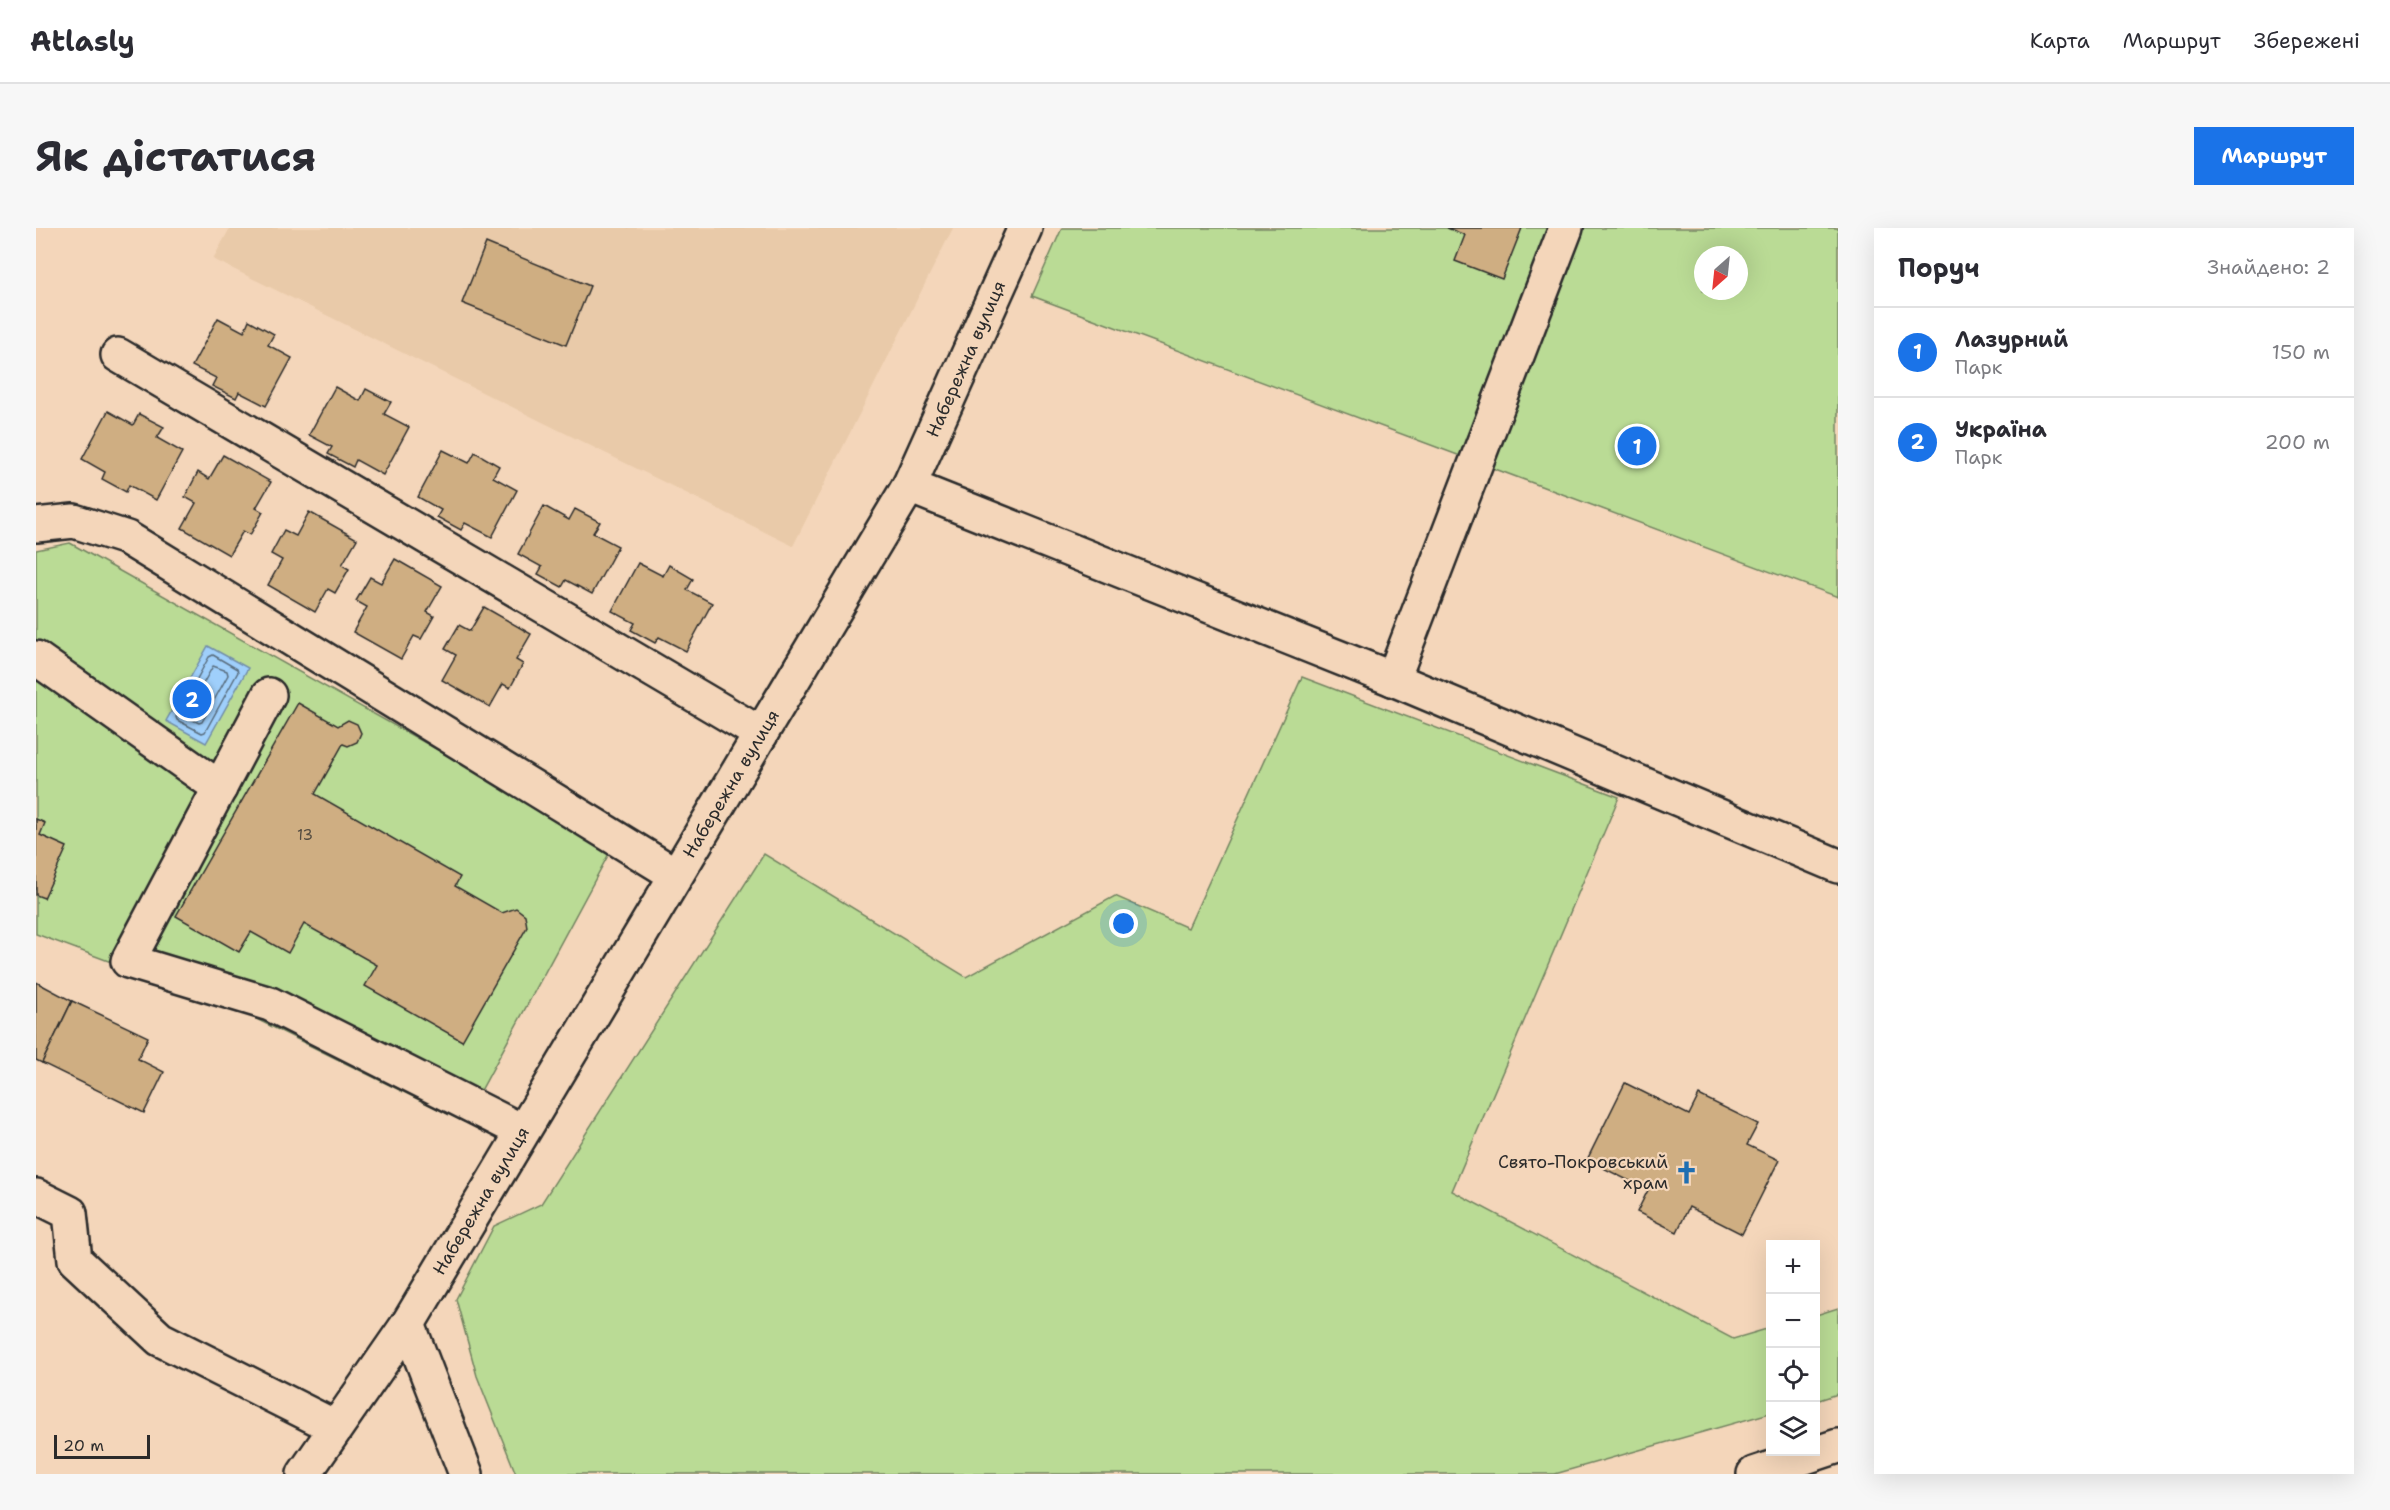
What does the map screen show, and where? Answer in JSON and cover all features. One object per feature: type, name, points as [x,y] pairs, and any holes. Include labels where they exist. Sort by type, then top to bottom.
[{"type":"street","name":"Набережна вулиця","points":[[304,1474],[408,1324],[909,486],[1025,228]]},
{"type":"street","points":[[1393,679],[1566,228]]},
{"type":"street","points":[[118,355],[761,734]]},
{"type":"street","points":[[909,486],[1393,679],[1838,866]]},
{"type":"street","points":[[36,525],[74,521],[127,538],[676,875]]},
{"type":"street","points":[[36,657],[220,788]]},
{"type":"street","points":[[269,696],[128,961],[270,1004],[522,1131]]},
{"type":"street","points":[[36,1196],[70,1213],[75,1260],[160,1339],[335,1427]]},
{"type":"street","points":[[408,1324],[466,1474]]},
{"type":"street","points":[[1754,1474],[1838,1446]]},
{"type":"shaded area","points":[[230,228],[953,228],[793,546],[213,259]]},
{"type":"green space","points":[[1062,228],[1838,228],[1838,597],[1032,296]]},
{"type":"green space","points":[[70,543],[612,848],[464,1122],[232,1007],[36,934],[36,550]]},
{"type":"green space","points":[[1302,677],[1619,797],[1452,1191],[1733,1339],[1766,1329],[1766,1414],[1555,1474],[516,1474],[477,1376],[456,1299],[494,1226],[541,1204],[764,854],[966,977],[1115,896],[1188,928]]},
{"type":"green space","points":[[1838,1308],[1838,1394],[1820,1400],[1820,1348],[1820,1314]]},
{"type":"water","points":[[208,646],[248,668],[206,743],[166,721]]},
{"type":"building","points":[[1447,228],[1522,228],[1502,279],[1455,261],[1465,235]]},
{"type":"building","points":[[486,243],[590,286],[566,345],[462,303]]},
{"type":"building","points":[[218,318],[244,332],[249,320],[274,334],[268,345],[292,358],[266,406],[239,392],[236,398],[212,386],[216,378],[192,366]]},
{"type":"building","points":[[335,387],[360,401],[366,389],[391,402],[384,414],[409,427],[383,475],[356,460],[353,467],[328,454],[332,447],[309,435]]},
{"type":"building","points":[[108,411],[133,425],[139,414],[164,427],[157,438],[182,452],[156,500],[129,485],[126,492],[102,479],[105,472],[82,459]]},
{"type":"building","points":[[443,450],[469,463],[475,452],[499,466],[493,477],[517,490],[492,537],[465,523],[461,530],[437,517],[441,510],[418,497]]},
{"type":"building","points":[[223,455],[271,482],[256,508],[263,512],[250,535],[243,531],[229,555],[182,528],[196,503],[185,497],[198,472],[209,479]]},
{"type":"building","points":[[544,506],[569,520],[575,509],[600,522],[593,533],[618,546],[592,594],[566,580],[562,587],[538,574],[542,567],[518,554]]},
{"type":"building","points":[[309,512],[357,539],[342,565],[349,569],[335,593],[328,589],[315,612],[268,585],[282,560],[271,554],[284,530],[296,536]]},
{"type":"building","points":[[395,559],[442,586],[427,612],[434,616],[421,639],[414,636],[401,659],[353,632],[367,607],[356,601],[370,577],[381,583]]},
{"type":"building","points":[[638,563],[663,576],[669,565],[693,579],[687,590],[712,603],[686,651],[659,637],[655,643],[631,630],[635,623],[612,611]]},
{"type":"building","points":[[484,607],[531,634],[516,660],[523,664],[510,688],[503,684],[490,707],[442,680],[456,655],[445,649],[459,625],[470,631]]},
{"type":"building","points":[[298,703],[338,726],[348,720],[357,724],[361,733],[357,742],[348,746],[343,744],[315,794],[460,877],[455,886],[502,913],[516,908],[525,915],[527,927],[462,1041],[365,986],[377,965],[304,924],[288,953],[251,932],[239,952],[176,916]]},
{"type":"building","points":[[36,819],[45,823],[40,835],[67,847],[44,898],[36,895]]},
{"type":"building","points":[[36,982],[72,1001],[42,1063],[36,1060]]},
{"type":"building","points":[[72,1001],[148,1037],[138,1059],[164,1072],[144,1113],[42,1063]]},
{"type":"building","points":[[1625,1083],[1689,1115],[1699,1095],[1758,1124],[1747,1145],[1779,1160],[1742,1234],[1689,1207],[1677,1232],[1637,1212],[1648,1190],[1587,1160]]},
{"type":"place","name":"Лазурний","points":[[1637,446]]},
{"type":"place","name":"Україна","points":[[192,699]]},
{"type":"place","name":"Свято-Покровський храм","points":[[1686,1172]]}]
